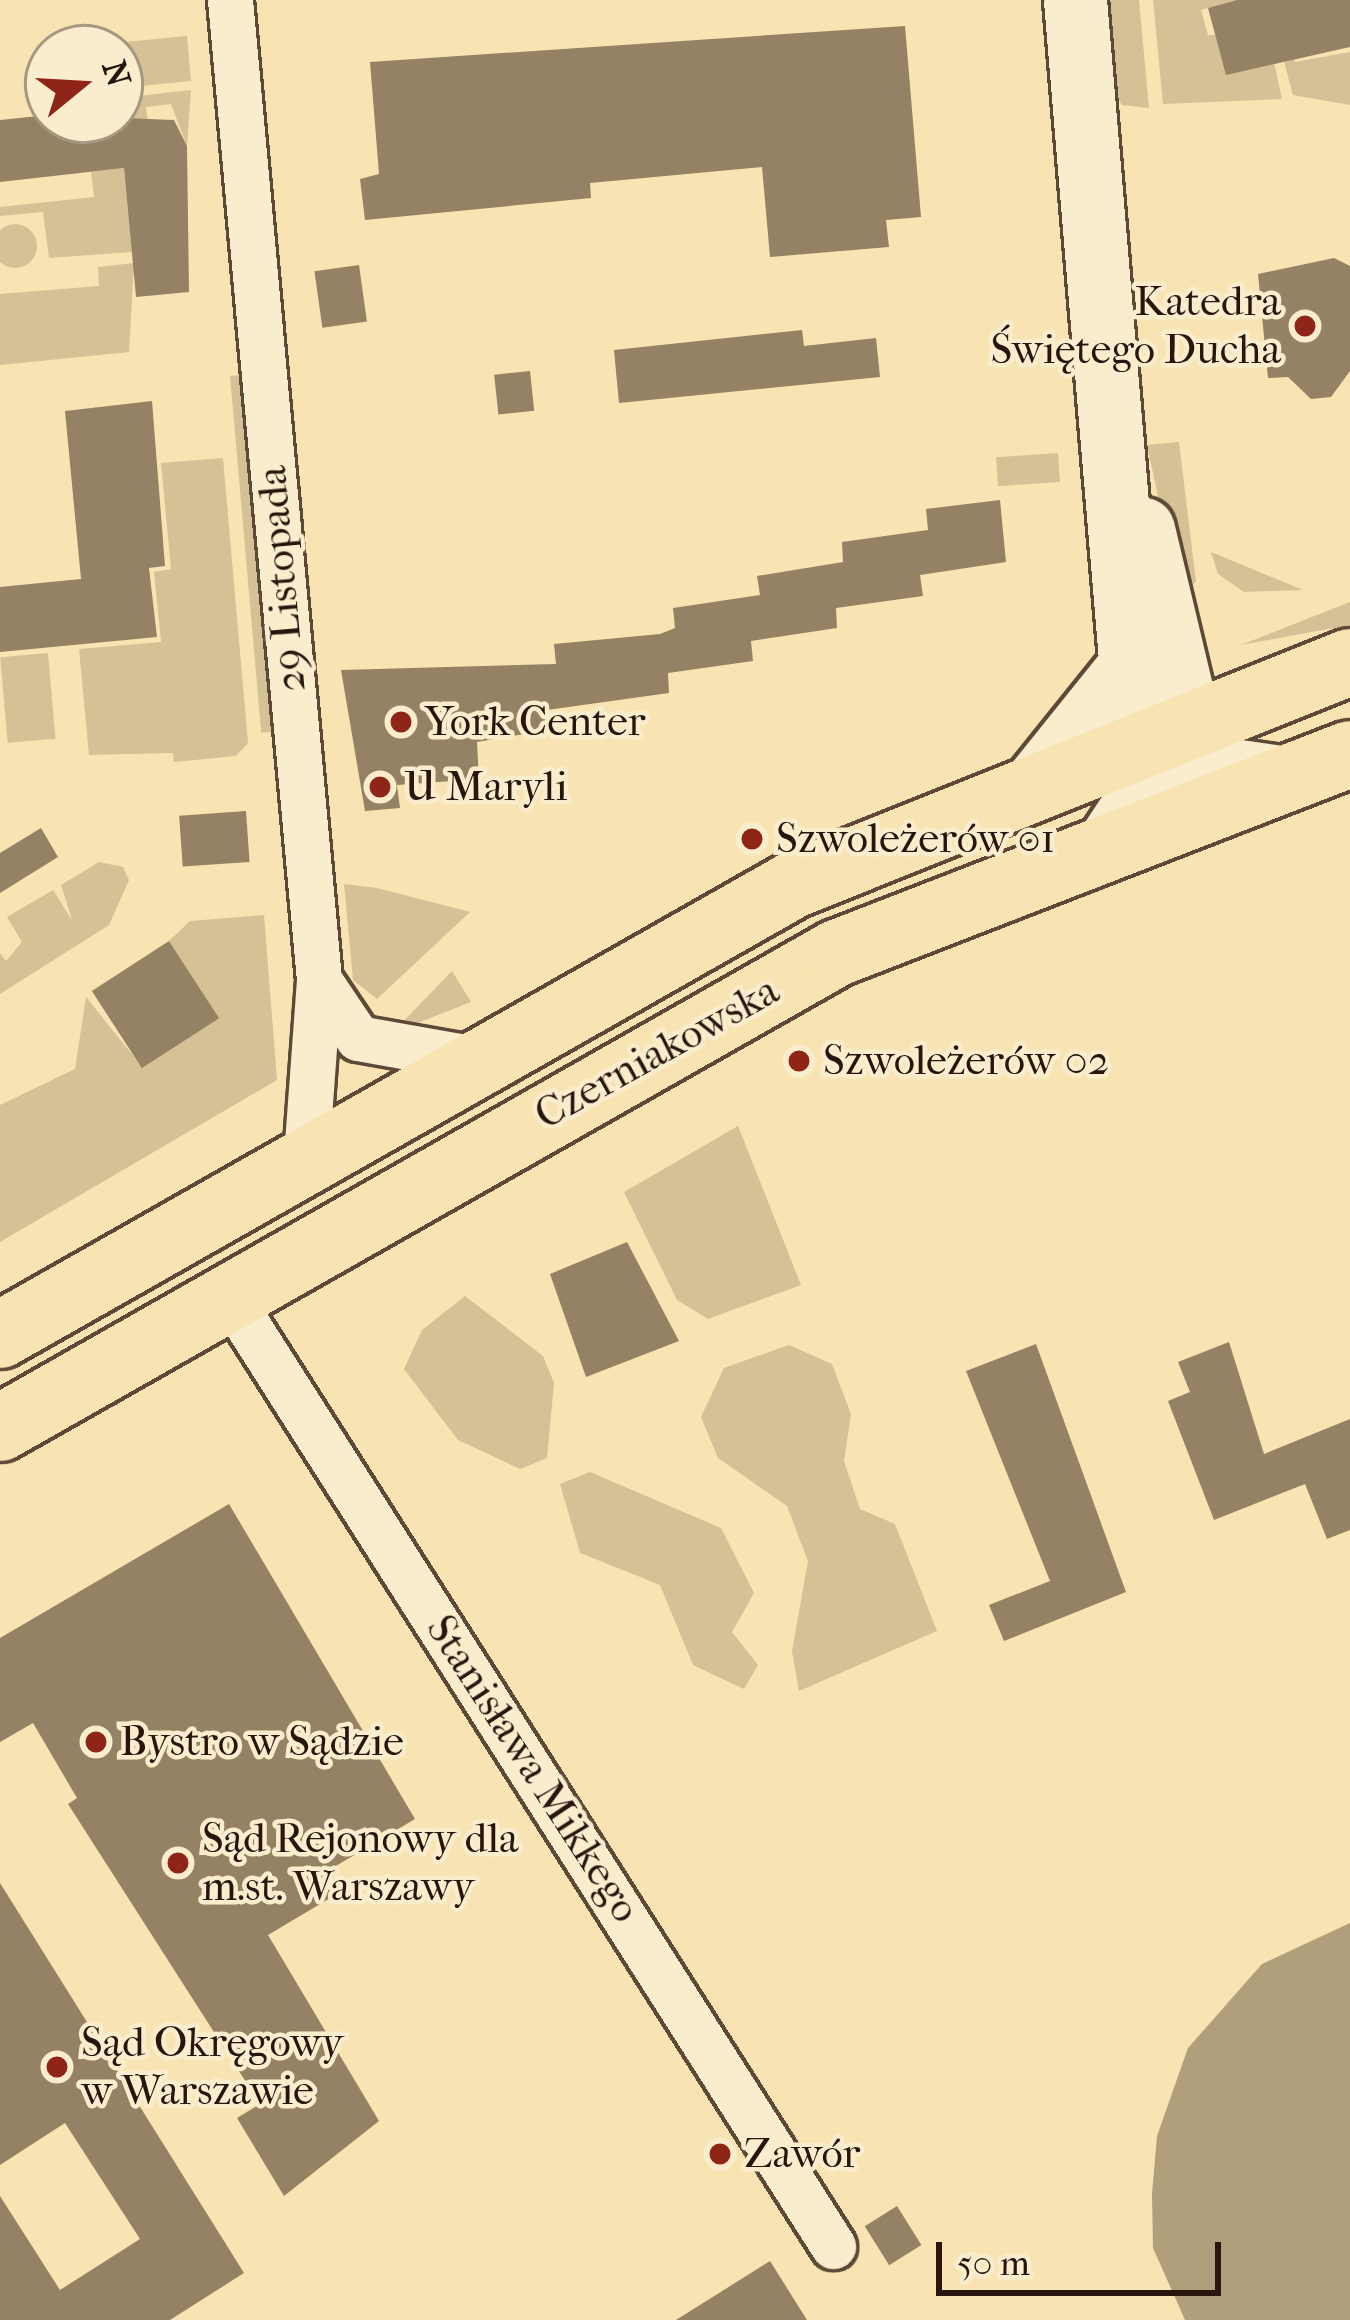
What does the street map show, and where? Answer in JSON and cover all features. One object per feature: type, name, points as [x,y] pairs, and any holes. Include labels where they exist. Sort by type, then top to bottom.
[{"type":"main road","name":"Czerniakowska","points":[[0,1335],[476,1059],[793,885],[1333,669]]},
{"type":"main road","name":"Czerniakowska","points":[[0,1428],[837,953],[1350,754]]},
{"type":"street","name":"29 Listopada","points":[[230,0],[319,980],[306,1158]]},
{"type":"street","points":[[1075,0],[1120,462],[1168,738],[1105,848]]},
{"type":"street","points":[[1155,659],[1238,672],[1333,669]]},
{"type":"street","points":[[1034,785],[1155,659]]},
{"type":"street","points":[[1168,738],[1222,775],[1287,778]]},
{"type":"street","points":[[319,980],[358,1038],[476,1059]]},
{"type":"street","name":"Stanisława Mikkego","points":[[229,1296],[833,2246]]},
{"type":"shaded area","points":[[1104,0],[1139,0],[1149,108],[1122,105],[1112,90]]},
{"type":"shaded area","points":[[1153,0],[1237,0],[1201,10],[1208,35],[1268,34],[1282,99],[1163,104]]},
{"type":"shaded area","points":[[187,36],[191,81],[144,86],[144,40]]},
{"type":"shaded area","points":[[1288,37],[1295,62],[1350,52],[1350,105],[1293,95],[1278,40]]},
{"type":"shaded area","points":[[191,90],[187,146],[171,104],[146,107],[149,134],[144,132],[144,95]]},
{"type":"shaded area","points":[[124,168],[132,252],[49,258],[43,212],[0,216],[0,207],[94,197],[91,172]]},
{"type":"shaded area","points":[[15,224],[30,231],[37,246],[30,261],[15,268],[0,261],[-7,246],[0,231]]},
{"type":"shaded area","points":[[134,263],[129,352],[0,365],[0,294],[99,286],[98,267]]},
{"type":"shaded area","points":[[242,375],[273,732],[261,733],[230,376]]},
{"type":"shaded area","points":[[1179,442],[1196,582],[1179,593],[1147,445]]},
{"type":"shaded area","points":[[1058,453],[1060,482],[998,486],[996,457]]},
{"type":"shaded area","points":[[223,458],[248,743],[236,756],[174,762],[173,753],[89,755],[79,649],[161,642],[154,572],[171,569],[161,463]]},
{"type":"shaded area","points":[[1211,552],[1303,590],[1244,592],[1218,574]]},
{"type":"shaded area","points":[[1350,602],[1350,625],[1241,645]]},
{"type":"shaded area","points":[[48,653],[55,739],[8,743],[0,657]]},
{"type":"shaded area","points":[[99,862],[123,867],[129,880],[109,925],[0,994],[0,953],[6,961],[22,942],[7,917],[53,890],[72,920],[61,885]]},
{"type":"shaded area","points":[[344,884],[470,912],[377,999],[353,980]]},
{"type":"shaded area","points":[[264,915],[277,1080],[0,1242],[0,1105],[75,1069],[86,997],[143,1068],[219,1018],[169,941],[190,921]]},
{"type":"shaded area","points":[[452,971],[471,1002],[392,1033]]},
{"type":"shaded area","points":[[738,1126],[801,1285],[708,1319],[677,1300],[624,1192]]},
{"type":"shaded area","points":[[465,1296],[543,1356],[554,1383],[547,1458],[520,1469],[458,1440],[404,1369],[422,1330]]},
{"type":"shaded area","points":[[789,1345],[832,1364],[851,1414],[844,1461],[860,1509],[895,1524],[937,1631],[799,1691],[792,1651],[808,1561],[787,1506],[718,1458],[701,1417],[724,1368]]},
{"type":"shaded area","points":[[590,1472],[721,1528],[754,1593],[732,1632],[758,1665],[744,1689],[693,1665],[660,1585],[580,1553],[560,1484]]},
{"type":"shaded area","points":[[1350,1923],[1350,2320],[1185,2320],[1153,2248],[1152,2194],[1157,2136],[1188,2048],[1262,1964]]},
{"type":"building","points":[[1237,0],[1350,0],[1350,47],[1226,75],[1208,8]]},
{"type":"building","points":[[905,26],[921,217],[886,220],[889,247],[770,257],[762,167],[590,183],[591,198],[365,220],[360,179],[379,174],[370,62]]},
{"type":"building","points":[[24,118],[24,144],[144,144],[144,119],[174,120],[187,146],[189,292],[136,297],[124,168],[0,182],[0,120]]},
{"type":"building","name":"Katedra Świętego Ducha","points":[[1334,258],[1350,266],[1350,371],[1331,397],[1311,399],[1288,377],[1268,378],[1258,274]]},
{"type":"building","points":[[359,265],[367,321],[322,328],[314,271]]},
{"type":"building","points":[[802,330],[804,346],[876,338],[880,377],[619,403],[614,350]]},
{"type":"building","points":[[530,371],[534,411],[498,415],[494,375]]},
{"type":"building","points":[[152,401],[165,566],[149,568],[157,637],[0,652],[0,587],[81,579],[65,411]]},
{"type":"building","points":[[1000,500],[1006,562],[920,575],[923,596],[836,608],[837,628],[751,641],[753,661],[668,673],[669,693],[547,710],[549,730],[477,742],[479,779],[397,785],[400,808],[365,811],[341,670],[556,664],[554,644],[660,634],[675,628],[673,608],[760,595],[757,576],[843,562],[842,542],[928,530],[926,509]]},
{"type":"building","points":[[246,811],[250,862],[183,867],[179,816]]},
{"type":"building","points":[[41,828],[58,857],[0,893],[0,853]]},
{"type":"building","points":[[169,941],[219,1018],[142,1068],[92,991]]},
{"type":"building","points":[[627,1242],[679,1341],[586,1377],[550,1274]]},
{"type":"building","points":[[1229,1342],[1264,1454],[1350,1419],[1350,1530],[1327,1539],[1305,1484],[1214,1520],[1168,1401],[1190,1392],[1178,1362]]},
{"type":"building","points":[[1036,1344],[1126,1592],[1004,1641],[989,1605],[1050,1581],[966,1371]]},
{"type":"building","points":[[229,1504],[415,1819],[329,1870],[342,1891],[268,1935],[379,2121],[284,2196],[237,2118],[260,2104],[68,1804],[77,1798],[33,1723],[0,1742],[0,1638]]},
{"type":"building","name":"Sąd Okręgowy w Warszawie","points":[[0,1883],[244,2273],[170,2320],[0,2320],[0,2196],[60,2290],[140,2239],[65,2123],[0,2165]]},
{"type":"building","points":[[897,2206],[921,2245],[889,2265],[865,2226]]},
{"type":"building","points":[[770,2261],[807,2320],[676,2320]]},
{"type":"place","name":"Katedra Świętego Ducha","points":[[1305,326]]},
{"type":"place","name":"York Center","points":[[401,722]]},
{"type":"place","name":"U Maryli","points":[[380,787]]},
{"type":"place","name":"Szwoleżerów 01","points":[[752,839]]},
{"type":"place","name":"Szwoleżerów 02","points":[[799,1061]]},
{"type":"place","name":"Bystro w Sądzie","points":[[96,1742]]},
{"type":"place","name":"Sąd Rejonowy dla m.st. Warszawy","points":[[178,1863]]},
{"type":"place","name":"Sąd Okręgowy w Warszawie","points":[[57,2067]]},
{"type":"place","name":"Zawór","points":[[720,2154]]}]
